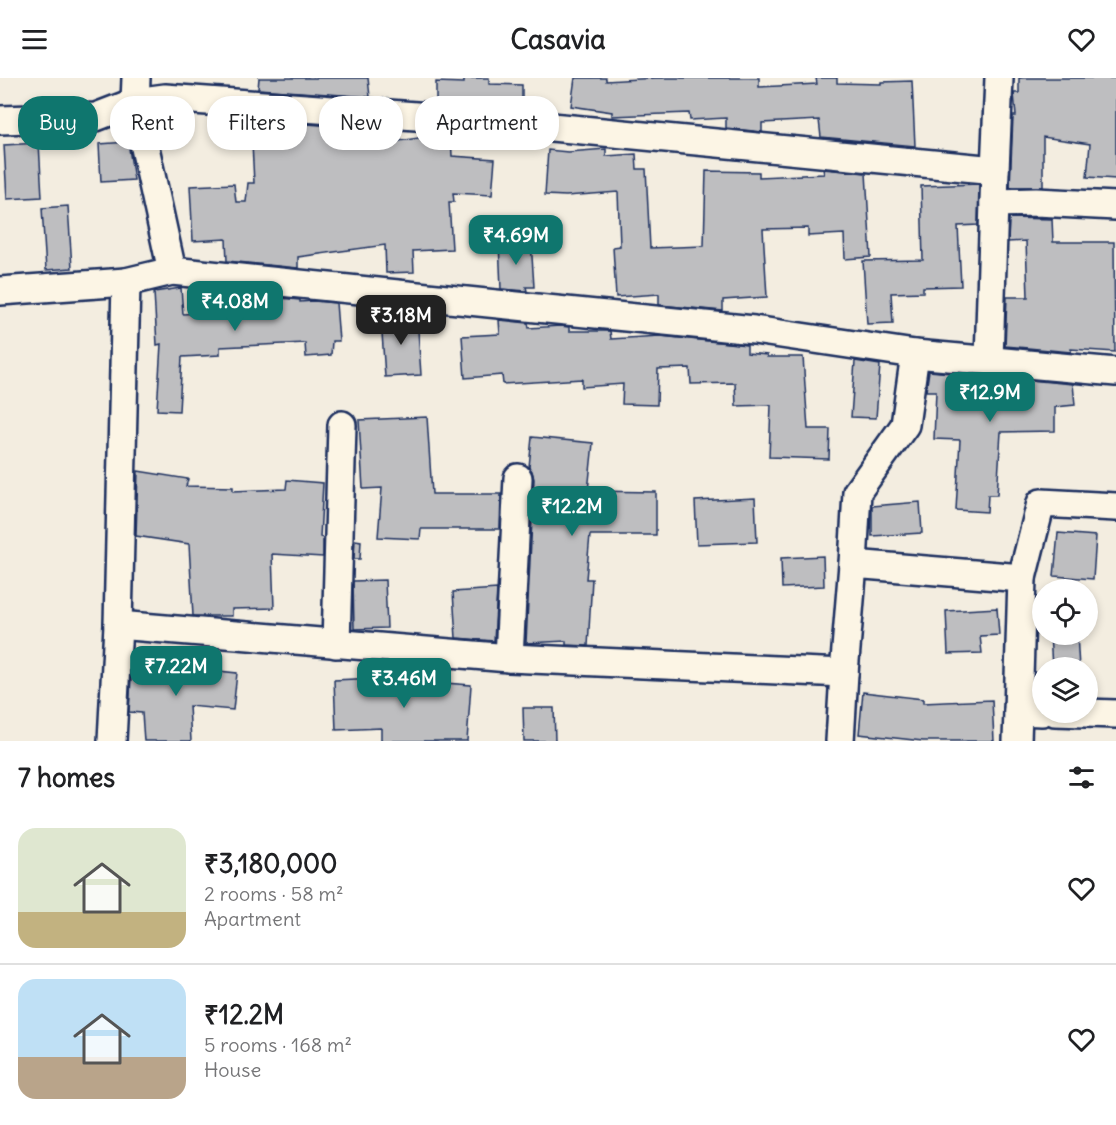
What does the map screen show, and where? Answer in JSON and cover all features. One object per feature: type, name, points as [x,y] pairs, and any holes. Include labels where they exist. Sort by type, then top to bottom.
[{"type":"street","points":[[989,360],[999,78]]},
{"type":"street","points":[[0,120],[96,117],[136,90],[165,98],[500,122],[995,170]]},
{"type":"street","points":[[136,90],[172,271]]},
{"type":"street","points":[[994,204],[1036,202],[1116,206]]},
{"type":"street","points":[[0,291],[126,282],[172,271],[754,330],[915,354],[1116,372]]},
{"type":"street","points":[[112,741],[118,625],[126,282]]},
{"type":"street","points":[[840,741],[857,492],[905,425],[915,354]]},
{"type":"street","points":[[336,644],[342,425]]},
{"type":"street","points":[[509,658],[518,477]]},
{"type":"street","points":[[1017,741],[1030,712],[1022,578],[1041,503],[1116,507]]},
{"type":"street","points":[[853,564],[1022,578]]},
{"type":"street","points":[[118,625],[509,658],[844,673]]},
{"type":"street","points":[[1098,713],[1116,714]]},
{"type":"building","points":[[259,78],[368,78],[370,96],[356,96],[258,89]]},
{"type":"building","points":[[464,78],[489,78],[489,84],[522,85],[522,96],[436,96],[436,82],[464,83]]},
{"type":"building","points":[[575,78],[606,78],[606,81],[655,78],[759,78],[759,87],[817,84],[816,78],[837,78],[837,83],[881,84],[881,82],[912,81],[915,146],[821,137],[819,120],[762,123],[762,132],[726,128],[726,118],[690,120],[689,113],[612,116],[612,112],[571,106]]},
{"type":"building","points":[[1019,78],[1116,78],[1116,179],[1087,177],[1090,144],[1043,137],[1043,187],[1010,187],[1013,116],[1016,116],[1014,93],[1019,93]]},
{"type":"building","points":[[307,124],[319,125],[319,150],[403,150],[403,140],[415,139],[415,150],[452,150],[452,156],[495,159],[492,195],[453,193],[454,202],[449,202],[452,249],[413,251],[414,272],[386,273],[385,245],[298,257],[298,268],[227,261],[226,239],[193,241],[190,186],[234,184],[236,202],[246,202],[248,183],[254,183],[252,150],[307,150]]},
{"type":"building","points":[[110,143],[110,150],[129,150],[134,180],[101,182],[99,144]]},
{"type":"building","points":[[18,144],[18,150],[39,150],[42,197],[7,199],[4,145]]},
{"type":"building","points":[[606,149],[606,156],[636,154],[637,169],[646,169],[650,248],[704,246],[706,171],[759,172],[759,177],[824,174],[823,169],[866,173],[871,257],[845,259],[844,234],[808,236],[808,228],[763,229],[767,297],[723,300],[723,311],[659,305],[659,294],[616,297],[613,247],[620,246],[618,192],[566,196],[545,195],[548,150],[568,152]]},
{"type":"building","points":[[979,184],[978,225],[958,226],[961,286],[923,287],[923,292],[891,293],[893,323],[867,324],[863,261],[923,260],[921,186]]},
{"type":"building","points":[[68,206],[72,268],[46,270],[42,208]]},
{"type":"building","points":[[1009,218],[1052,219],[1053,242],[1114,242],[1115,352],[1071,349],[1071,352],[1005,346],[1007,297],[1028,297],[1026,241],[1008,242]]},
{"type":"building","points":[[531,241],[534,287],[526,287],[527,291],[501,289],[499,242]]},
{"type":"building","points":[[181,288],[183,314],[227,311],[228,293],[300,300],[300,302],[336,303],[339,341],[332,341],[331,355],[306,357],[305,343],[220,347],[220,355],[182,357],[179,411],[157,410],[161,344],[157,345],[154,292]]},
{"type":"building","points":[[417,315],[421,375],[385,377],[381,318]]},
{"type":"building","points":[[499,320],[528,323],[529,328],[560,326],[569,327],[569,331],[610,331],[611,339],[660,336],[747,345],[747,353],[767,355],[767,357],[803,357],[808,429],[830,429],[829,459],[769,457],[771,405],[736,406],[735,383],[691,384],[690,368],[658,369],[657,405],[622,404],[623,384],[582,387],[582,379],[503,384],[502,375],[465,378],[462,336],[500,334]]},
{"type":"building","points":[[855,361],[880,365],[876,418],[851,417]]},
{"type":"building","points":[[929,371],[1073,384],[1075,405],[1055,407],[1055,431],[1001,432],[997,495],[988,495],[987,512],[956,510],[960,440],[934,439],[936,391],[926,391]]},
{"type":"building","points":[[427,417],[432,494],[501,494],[500,529],[421,529],[420,539],[378,537],[382,488],[363,489],[359,420]]},
{"type":"building","points":[[532,437],[593,443],[588,491],[656,492],[656,535],[590,535],[586,579],[592,579],[588,646],[566,645],[566,641],[526,643],[534,479],[529,467]]},
{"type":"building","points":[[138,471],[188,479],[186,486],[233,487],[233,491],[286,489],[287,480],[323,483],[320,537],[323,538],[323,557],[272,554],[274,608],[232,609],[232,616],[193,616],[189,544],[136,536]]},
{"type":"building","points":[[755,498],[757,542],[697,544],[695,501]]},
{"type":"building","points":[[920,502],[922,533],[872,536],[872,506]]},
{"type":"building","points":[[1058,533],[1096,536],[1093,579],[1054,576]]},
{"type":"building","points":[[355,540],[361,541],[360,559],[354,559]]},
{"type":"building","points":[[823,556],[824,586],[782,588],[781,558]]},
{"type":"building","points":[[385,580],[387,628],[354,629],[353,581]]},
{"type":"building","points":[[497,589],[494,641],[456,638],[453,592]]},
{"type":"building","points":[[997,608],[999,635],[980,636],[982,653],[948,654],[946,611]]},
{"type":"building","points":[[1051,645],[1078,645],[1078,657],[1051,657]]},
{"type":"building","points":[[132,662],[190,663],[190,668],[237,673],[233,710],[189,706],[191,741],[144,741],[142,713],[129,712]]},
{"type":"building","points":[[377,678],[471,685],[467,741],[381,741],[381,728],[336,730],[334,680]]},
{"type":"building","points":[[863,692],[923,699],[923,703],[992,700],[994,741],[923,741],[859,734]]},
{"type":"building","points":[[523,708],[554,708],[555,741],[524,741]]}]
